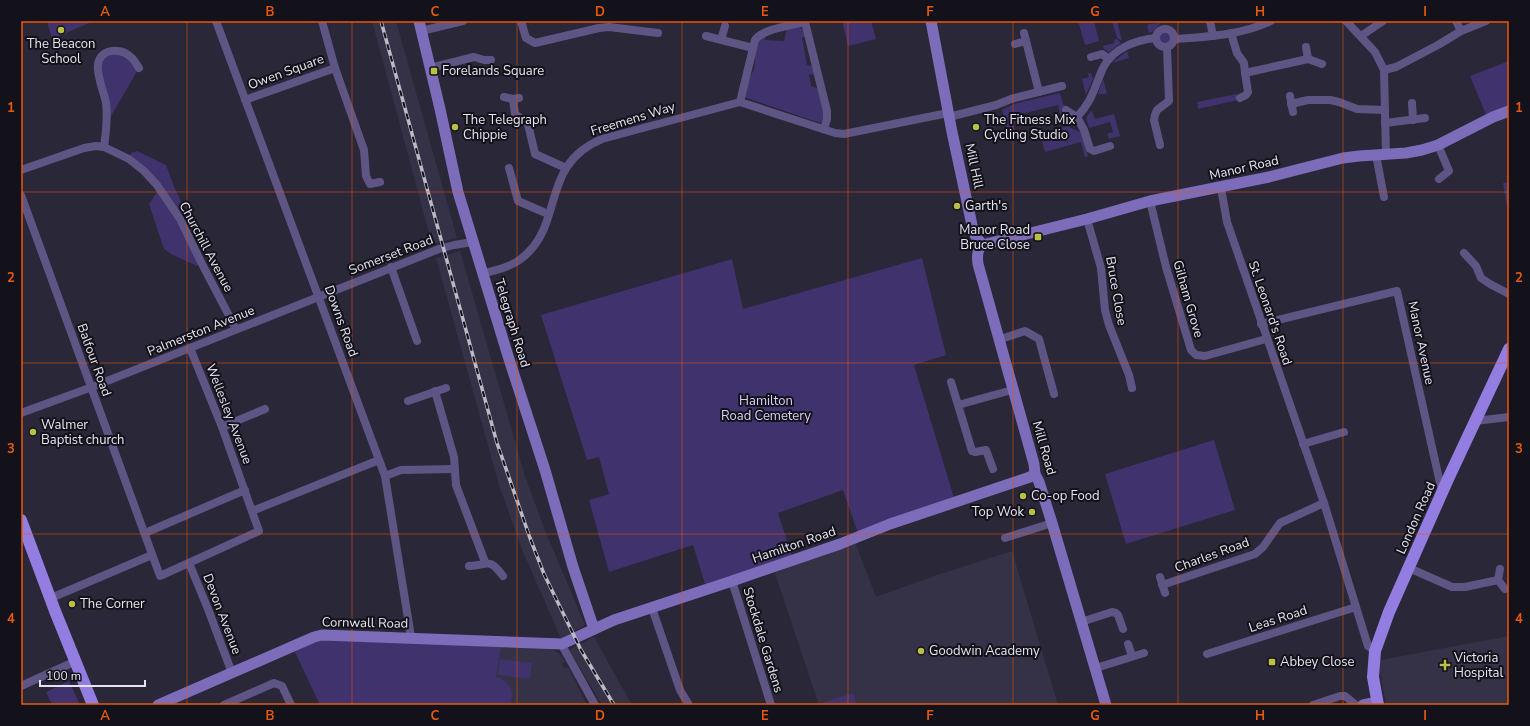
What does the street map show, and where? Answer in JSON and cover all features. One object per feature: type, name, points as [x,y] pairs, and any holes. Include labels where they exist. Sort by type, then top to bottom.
[{"type":"main road","name":"Mill Hill","points":[[931,21],[948,115],[972,225],[975,235],[982,245]]},
{"type":"main road","name":"Telegraph Road","points":[[420,26],[458,192],[482,274],[545,470],[573,567],[594,629]]},
{"type":"main road","name":"Manor Road","points":[[982,245],[1087,219],[1150,201],[1221,188],[1343,158],[1406,153],[1438,145],[1493,117],[1509,111]]},
{"type":"main road","name":"Mill Road","points":[[982,245],[978,250],[978,264],[998,340],[1034,464],[1035,474],[1052,522],[1106,705]]},
{"type":"main road","name":"London Road","points":[[1377,703],[1373,677],[1375,651],[1389,612],[1509,349]]},
{"type":"main road","name":"Hamilton Road","points":[[562,644],[614,620],[840,544],[890,524],[1030,477],[1035,474]]},
{"type":"main road","points":[[21,520],[25,544],[51,598],[93,705]]},
{"type":"main road","name":"Cornwall Road","points":[[158,705],[314,637],[322,635],[562,644]]},
{"type":"main road","points":[[1363,705],[1377,703]]},
{"type":"street","name":"Downs Road","points":[[216,21],[386,476],[411,638]]},
{"type":"street","name":"Owen Square","points":[[245,100],[335,68],[322,21]]},
{"type":"street","points":[[420,26],[464,21]]},
{"type":"street","points":[[521,21],[526,38],[535,43],[599,28],[609,24],[658,33]]},
{"type":"street","points":[[1210,21],[1213,36]]},
{"type":"street","points":[[1174,39],[1231,33],[1259,27],[1271,21]]},
{"type":"street","points":[[1346,21],[1375,52],[1384,70],[1385,123],[1381,155],[1385,197]]},
{"type":"street","points":[[1361,36],[1383,21]]},
{"type":"street","points":[[1456,21],[1461,30]]},
{"type":"street","points":[[1384,70],[1396,67],[1410,60],[1461,30],[1486,21]]},
{"type":"street","points":[[824,129],[827,111],[805,22],[761,33],[755,40],[740,102],[824,129],[844,134],[948,115],[1005,102],[1011,99],[1062,86]]},
{"type":"street","points":[[721,40],[725,26]]},
{"type":"street","points":[[1167,29],[1172,32],[1174,39],[1172,44],[1167,48],[1158,45],[1156,38],[1160,30],[1167,29]]},
{"type":"street","points":[[1231,33],[1237,53],[1244,63],[1248,92],[1240,98]]},
{"type":"street","points":[[706,36],[753,48]]},
{"type":"street","points":[[1015,44],[1025,37],[1039,92]]},
{"type":"street","points":[[1077,117],[1087,106],[1109,58],[1125,47],[1134,43],[1156,38]]},
{"type":"street","points":[[1306,47],[1308,59]]},
{"type":"street","points":[[1160,144],[1154,115],[1157,110],[1169,101],[1167,48]]},
{"type":"street","points":[[21,170],[84,148],[104,146],[107,123],[106,103],[97,66],[99,58],[103,53],[111,50],[121,52],[131,57],[139,68]]},
{"type":"street","points":[[1091,57],[1102,54],[1109,58]]},
{"type":"street","points":[[430,68],[474,57],[484,60],[491,60]]},
{"type":"street","points":[[1245,73],[1308,59],[1322,64]]},
{"type":"street","points":[[335,68],[364,150],[366,176],[370,184],[380,182]]},
{"type":"street","points":[[512,98],[515,114],[520,120],[528,124],[535,154],[566,168]]},
{"type":"street","points":[[1292,104],[1308,100],[1330,100],[1357,109],[1385,110]]},
{"type":"street","name":"Freemens Way","points":[[482,274],[515,262],[529,252],[541,236],[558,184],[566,168],[579,152],[594,142],[740,102]]},
{"type":"street","points":[[1412,103],[1413,120]]},
{"type":"street","points":[[1066,110],[1077,117],[1084,130],[1090,149],[1094,151],[1110,146]]},
{"type":"street","points":[[1385,123],[1425,118]]},
{"type":"street","points":[[1438,145],[1451,170],[1439,179]]},
{"type":"street","name":"Churchill Avenue","points":[[104,146],[129,159],[144,171],[156,185],[180,219],[236,329]]},
{"type":"street","points":[[509,168],[518,201],[548,214]]},
{"type":"street","name":"St. Leonard's Road","points":[[1221,188],[1227,222],[1266,339],[1324,503],[1368,646],[1375,651]]},
{"type":"street","name":"Balfour Road","points":[[21,195],[160,576],[189,563]]},
{"type":"street","name":"Gilham Grove","points":[[1150,201],[1166,267],[1191,350],[1196,355],[1205,356],[1266,339]]},
{"type":"street","name":"Bruce Close","points":[[1087,219],[1102,268],[1105,310],[1132,388]]},
{"type":"street","name":"Somerset Road","points":[[319,297],[439,249],[473,242]]},
{"type":"street","points":[[1464,253],[1476,266],[1481,278],[1509,294]]},
{"type":"street","points":[[391,267],[417,341]]},
{"type":"street","name":"Manor Avenue","points":[[1261,324],[1397,291],[1443,491]]},
{"type":"street","name":"Palmerston Avenue","points":[[21,413],[92,387],[319,297]]},
{"type":"street","points":[[998,340],[1025,331],[1039,339],[1054,394]]},
{"type":"street","name":"Wellesley Avenue","points":[[189,563],[259,531],[222,427],[190,348]]},
{"type":"street","points":[[950,382],[972,451],[975,452],[986,450],[992,469]]},
{"type":"street","points":[[408,401],[446,388]]},
{"type":"street","points":[[958,405],[1012,390]]},
{"type":"street","points":[[435,391],[454,457],[456,485],[485,562]]},
{"type":"street","points":[[222,427],[264,409]]},
{"type":"street","points":[[1475,421],[1509,418]]},
{"type":"street","points":[[1303,444],[1344,432]]},
{"type":"street","points":[[252,511],[379,460]]},
{"type":"street","points":[[386,476],[401,470],[454,469]]},
{"type":"street","points":[[145,533],[245,490]]},
{"type":"street","name":"Charles Road","points":[[1162,585],[1255,554],[1263,547],[1280,523],[1324,503]]},
{"type":"street","points":[[1005,538],[1052,522]]},
{"type":"street","points":[[51,598],[152,555]]},
{"type":"street","points":[[469,566],[478,565],[485,562],[495,565],[503,576]]},
{"type":"street","name":"Devon Avenue","points":[[189,563],[232,673]]},
{"type":"street","points":[[1409,568],[1452,587],[1465,587],[1498,580]]},
{"type":"street","points":[[1500,570],[1498,580],[1505,589]]},
{"type":"street","name":"Stockdale Gardens","points":[[732,581],[771,705]]},
{"type":"street","name":"Leas Road","points":[[1207,654],[1356,607]]},
{"type":"street","points":[[652,608],[680,690],[689,705]]},
{"type":"street","points":[[1081,622],[1116,612],[1123,629]]},
{"type":"street","points":[[562,644],[595,705]]},
{"type":"street","points":[[1128,644],[1132,656]]},
{"type":"street","points":[[1096,668],[1144,653]]},
{"type":"street","points":[[21,686],[76,661]]},
{"type":"street","points":[[224,705],[242,701],[274,683],[282,686],[291,705]]},
{"type":"street","points":[[1313,705],[1340,696],[1345,696],[1356,705]]},
{"type":"shaded area","points":[[372,21],[396,21],[457,238],[432,244]]},
{"type":"shaded area","points":[[460,251],[525,476],[544,528],[585,625],[561,639],[523,552],[499,485],[436,258]]},
{"type":"shaded area","name":"Goodwin Academy","points":[[855,542],[876,597],[937,575],[1012,551],[1058,705],[819,705],[775,573]]},
{"type":"shaded area","name":"Victoria Hospital","points":[[1509,636],[1509,705],[1386,705],[1380,671],[1380,660]]},
{"type":"shaded area","points":[[594,637],[632,705],[602,705],[569,650]]},
{"type":"shaded area","points":[[403,643],[552,649],[560,654],[565,662],[562,664],[564,668],[568,667],[587,705],[432,705]]},
{"type":"green space","name":"The Beacon School","points":[[47,21],[94,21],[52,39]]},
{"type":"green space","points":[[842,21],[871,21],[876,39],[848,46]]},
{"type":"green space","points":[[1078,21],[1094,21],[1099,41],[1085,45]]},
{"type":"green space","points":[[1112,21],[1117,21],[1122,41],[1117,38]]},
{"type":"green space","points":[[1160,23],[1152,32],[1149,33],[1147,26],[1149,24]]},
{"type":"green space","points":[[799,27],[804,30],[807,37],[802,37],[807,65],[812,66],[814,75],[809,74],[811,86],[820,89],[826,112],[820,123],[744,97],[748,78],[754,70],[755,48],[759,39],[766,34],[765,40],[784,41],[788,29]]},
{"type":"green space","points":[[1167,33],[1170,34],[1170,44],[1163,45],[1160,44],[1159,37],[1160,34]]},
{"type":"green space","points":[[1117,39],[1121,43],[1109,52],[1104,49],[1103,46],[1114,43],[1114,40]]},
{"type":"green space","points":[[1127,51],[1129,58],[1112,63]]},
{"type":"green space","points":[[121,52],[139,68],[107,123],[99,58]]},
{"type":"green space","points":[[1509,61],[1509,108],[1487,117],[1470,76]]},
{"type":"green space","points":[[1088,73],[1091,73],[1093,79],[1086,95],[1082,79],[1089,77]]},
{"type":"green space","points":[[1103,79],[1107,93],[1098,94]]},
{"type":"green space","points":[[1060,93],[1065,106],[1061,111],[1066,117],[1067,124],[1063,125],[1058,105],[1021,114],[1023,121],[1013,124],[1015,133],[1009,135],[1002,110],[1014,104]]},
{"type":"green space","points":[[1237,94],[1238,100],[1198,109],[1197,102]]},
{"type":"green space","points":[[1091,111],[1095,119],[1114,114],[1120,136],[1109,139],[1107,134],[1113,132],[1110,122],[1089,128],[1086,118]]},
{"type":"green space","points":[[1068,126],[1082,133],[1088,156],[1085,157],[1081,142],[1045,152],[1040,134]]},
{"type":"green space","points":[[137,151],[166,165],[180,199],[182,207],[180,219],[202,264],[197,266],[171,254],[164,249],[149,204],[159,189],[129,159],[131,153]]},
{"type":"green space","points":[[1509,182],[1509,218],[1503,183]]},
{"type":"green space","name":"Hamilton Road Cemetery","points":[[922,258],[946,355],[914,365],[954,498],[858,533],[843,490],[778,513],[792,556],[705,584],[693,545],[609,572],[589,500],[609,494],[599,457],[587,460],[541,315],[732,259],[743,309]]},
{"type":"green space","points":[[1214,440],[1235,510],[1126,544],[1105,474]]},
{"type":"green space","points":[[318,639],[501,647],[496,677],[505,681],[509,686],[513,695],[511,700],[512,705],[320,705],[294,650]]},
{"type":"green space","points":[[500,659],[532,663],[530,679],[498,675]]},
{"type":"green space","points":[[69,681],[80,705],[52,705],[46,692]]},
{"type":"green space","points":[[853,693],[857,705],[825,705],[824,702]]},
{"type":"railway","points":[[381,21],[497,443],[544,574],[581,650],[614,705]]},
{"type":"place","name":"The Beacon School","points":[[61,30]]},
{"type":"place","name":"Forelands Square","points":[[434,71]]},
{"type":"place","name":"The Telegraph Chippie","points":[[455,127]]},
{"type":"place","name":"The Fitness Mix Cycling Studio","points":[[976,127]]},
{"type":"place","name":"Garth's","points":[[957,206]]},
{"type":"place","name":"Manor Road Bruce Close","points":[[1038,237]]},
{"type":"place","name":"Walmer Baptist church","points":[[33,432]]},
{"type":"place","name":"Co-op Food","points":[[1023,496]]},
{"type":"place","name":"Top Wok","points":[[1032,512]]},
{"type":"place","name":"The Corner","points":[[72,604]]},
{"type":"place","name":"Goodwin Academy","points":[[921,651]]},
{"type":"place","name":"Abbey Close","points":[[1272,662]]},
{"type":"place","name":"Victoria Hospital","points":[[1445,665]]}]
